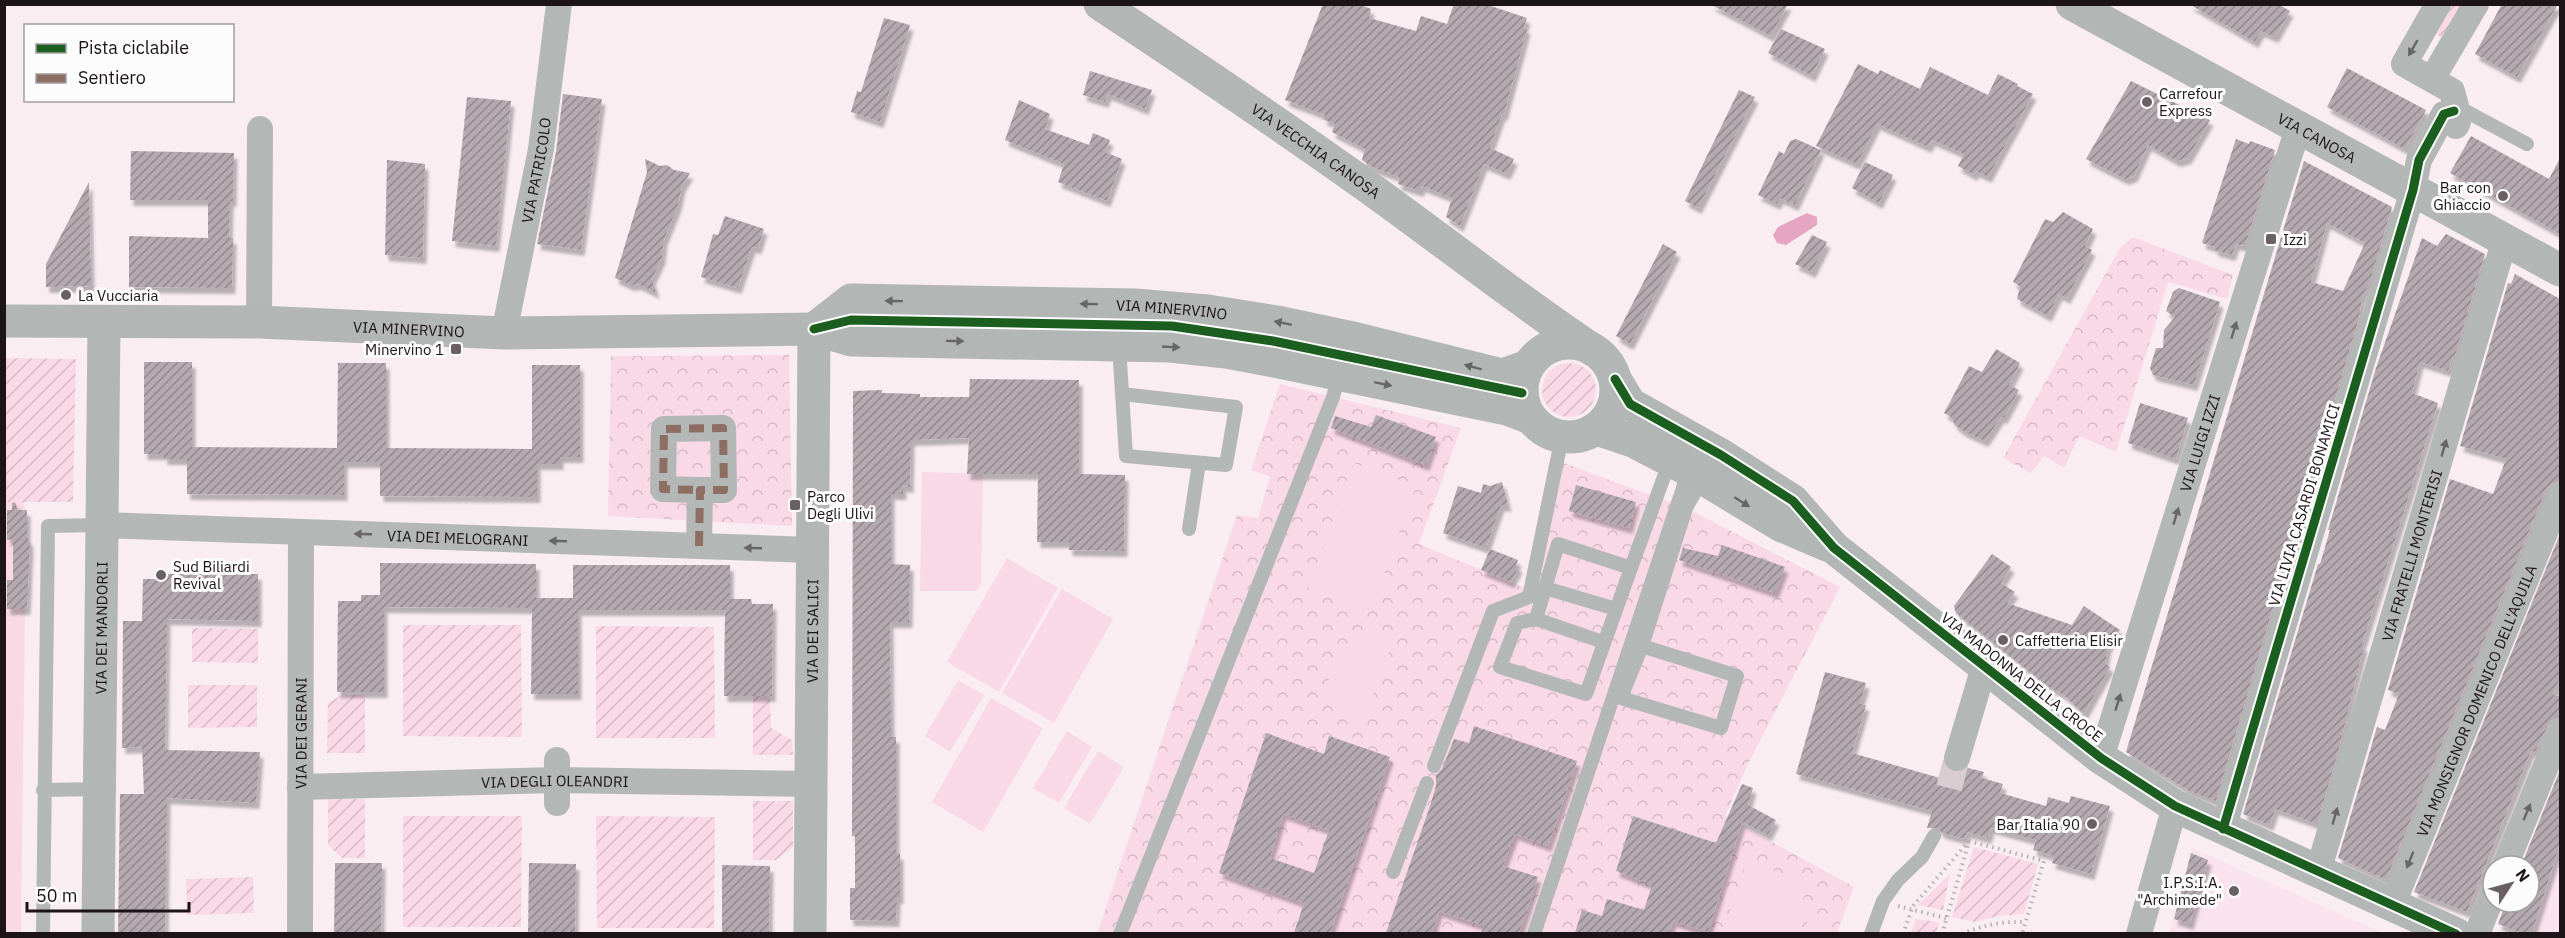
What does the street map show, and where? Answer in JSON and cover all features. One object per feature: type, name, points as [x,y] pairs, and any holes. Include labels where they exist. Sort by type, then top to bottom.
[{"type":"main road","name":"VIA VECCHIA CANOSA","points":[[1100,4],[1227,87],[1527,306],[1593,350]]},
{"type":"main road","name":"VIA CANOSA","points":[[2072,4],[2560,270]]},
{"type":"main road","name":"VIA MINERVINO","points":[[814,329],[851,300],[1135,305],[1232,314],[1277,322],[1502,375],[1535,359]]},
{"type":"main road","name":"VIA VECCHIA CANOSA","points":[[1527,306],[1540,327],[1535,359]]},
{"type":"main road","name":"VIA MINERVINO","points":[[4,321],[259,322],[504,333],[814,329],[851,339],[1170,346],[1226,352],[1507,409],[1531,418]]},
{"type":"main road","name":"VIA DEI MANDORLI","points":[[98,933],[104,322]]},
{"type":"main road","name":"VIA DEI SALICI","points":[[810,933],[814,329]]},
{"type":"main road","points":[[1567,343],[1593,350],[1610,368],[1615,379],[1616,393],[1613,407],[1597,429],[1580,436],[1562,437],[1550,434],[1531,418],[1524,406],[1523,379],[1535,359],[1553,346],[1567,343]]},
{"type":"main road","name":"VIA MADONNA DELLA CROCE","points":[[1615,379],[1630,404],[1721,455],[1793,501],[1834,548],[2101,758],[2175,806],[2456,933]]},
{"type":"main road","name":"VIA MADONNA DELLA CROCE","points":[[1597,429],[1633,441],[1687,469],[1780,525],[1834,548]]},
{"type":"street","name":"VIA PATRICOLO","points":[[504,333],[541,149],[559,4]]},
{"type":"street","points":[[2438,4],[2404,64],[2452,91],[2455,109]]},
{"type":"street","points":[[2432,79],[2476,4]]},
{"type":"street","name":"VIA LIVIA CASARDI BONAMICI","points":[[2223,829],[2413,190],[2419,160],[2444,114],[2455,109]]},
{"type":"street","name":"VIA LUIGI IZZI","points":[[2101,758],[2298,128]]},
{"type":"street","points":[[259,322],[260,129]]},
{"type":"street","name":"VIA FRATELLI MONTERISI","points":[[2318,872],[2505,239]]},
{"type":"street","points":[[699,546],[700,490]]},
{"type":"street","name":"VIA MONSIGNOR DOMENICO DELL'AQUILA","points":[[2392,906],[2560,496]]},
{"type":"street","name":"VIA DEI MELOGRANI","points":[[102,525],[812,550]]},
{"type":"street","name":"VIA DEI GERANI","points":[[300,933],[301,532]]},
{"type":"street","points":[[1957,758],[1983,667]]},
{"type":"street","points":[[2510,854],[2560,732]]},
{"type":"street","name":"VIA DEGLI OLEANDRI","points":[[300,787],[557,781],[811,784]]},
{"type":"street","points":[[2139,933],[2175,806]]},
{"type":"street","points":[[2476,933],[2484,914]]},
{"type":"lane","points":[[2455,109],[2527,144]]},
{"type":"lane","points":[[1119,346],[1125,456],[1226,465],[1236,407],[1122,394]]},
{"type":"lane","points":[[1120,933],[1333,397],[1339,375]]},
{"type":"lane","points":[[1434,766],[1493,611],[1529,597],[1562,437]]},
{"type":"lane","points":[[1189,529],[1199,463]]},
{"type":"lane","points":[[1604,642],[1536,619],[1517,623],[1500,667],[1586,694],[1631,568],[1687,469]]},
{"type":"lane","points":[[1642,646],[1737,676],[1721,728],[1622,698],[1642,646],[1686,508],[1687,469]]},
{"type":"lane","points":[[1534,933],[1687,469]]},
{"type":"lane","points":[[43,933],[48,526],[102,525]]},
{"type":"lane","points":[[1536,619],[1558,544],[1631,568]]},
{"type":"lane","points":[[1545,588],[1616,609]]},
{"type":"lane","points":[[1393,872],[1427,783]]},
{"type":"lane","points":[[43,790],[99,789]]},
{"type":"lane","points":[[1871,933],[1883,901],[1898,880],[1923,857],[1934,836]]},
{"type":"path","points":[[1903,933],[1913,906],[1969,841]]},
{"type":"path","points":[[1942,933],[1969,841]]},
{"type":"path","points":[[1969,841],[2044,861],[2022,933]]},
{"type":"path","points":[[1883,901],[1911,911],[1946,918]]},
{"type":"path","points":[[1962,933],[1980,926],[2008,921],[2025,922]]},
{"type":"shaded area","points":[[1807,213],[1817,217],[1817,225],[1786,245],[1777,243],[1773,235],[1778,227]]},
{"type":"shaded area","name":"I.P.S.I.A. \"Archimede\"","points":[[2192,848],[2383,933],[2169,934]]},
{"type":"shaded area","points":[[2560,848],[2560,933],[2534,933]]},
{"type":"green space","points":[[2451,5],[2468,5],[2447,40],[2434,33]]},
{"type":"green space","points":[[2133,237],[2233,275],[2227,299],[2168,282],[2116,452],[2079,436],[2064,468],[2044,456],[2031,473],[2003,458],[2120,248]]},
{"type":"green space","points":[[789,355],[792,526],[608,516],[611,356]]},
{"type":"green space","points":[[5,358],[76,359],[73,502],[5,502]]},
{"type":"green space","points":[[1564,363],[1574,363],[1584,367],[1592,375],[1596,390],[1592,405],[1584,413],[1574,417],[1564,417],[1554,413],[1546,405],[1542,395],[1542,385],[1546,375],[1554,367]]},
{"type":"green space","points":[[1280,384],[1461,428],[1419,544],[1525,588],[1550,458],[1686,508],[1840,587],[1747,766],[1725,816],[1854,887],[1837,933],[1097,934],[1237,515],[1258,518],[1270,477],[1251,470]]},
{"type":"green space","points":[[1354,463],[1416,486],[1371,611],[1308,588]]},
{"type":"green space","points":[[922,472],[983,474],[981,584],[976,591],[920,591]]},
{"type":"green space","points":[[4,502],[24,502],[25,510],[27,510],[27,540],[30,543],[27,609],[25,610],[21,933],[5,934]]},
{"type":"green space","points":[[1007,558],[1058,588],[999,692],[947,662]]},
{"type":"green space","points":[[1062,589],[1113,619],[1054,723],[1002,693]]},
{"type":"green space","points":[[403,625],[521,625],[522,737],[403,736]]},
{"type":"green space","points":[[596,626],[714,627],[715,738],[596,738]]},
{"type":"green space","points":[[192,628],[258,629],[258,663],[192,662]]},
{"type":"green space","points":[[1377,633],[1394,638],[1360,729],[1344,718],[1333,705],[1329,691],[1330,676],[1335,662],[1345,650],[1359,640]]},
{"type":"green space","points":[[958,680],[984,695],[950,752],[925,736]]},
{"type":"green space","points":[[188,685],[257,685],[257,727],[188,728]]},
{"type":"green space","points":[[342,695],[365,695],[365,753],[327,753],[328,703]]},
{"type":"green space","points":[[753,696],[770,696],[771,728],[792,740],[793,755],[753,755]]},
{"type":"green space","points":[[991,698],[1043,728],[983,832],[932,802]]},
{"type":"green space","points":[[1067,731],[1092,747],[1059,803],[1033,788]]},
{"type":"green space","points":[[1098,751],[1124,767],[1090,824],[1064,808]]},
{"type":"green space","points":[[328,799],[365,799],[365,858],[342,858],[328,845]]},
{"type":"green space","points":[[753,801],[793,801],[793,847],[776,860],[753,860]]},
{"type":"green space","points":[[403,816],[522,816],[521,927],[403,927]]},
{"type":"green space","points":[[596,816],[715,817],[714,928],[597,928]]},
{"type":"green space","points":[[1974,847],[2038,864],[2024,914],[1998,916],[1975,922],[1952,917]]},
{"type":"green space","points":[[1747,862],[1809,883],[1791,933],[1722,933]]},
{"type":"green space","points":[[1950,874],[1943,910],[1918,905]]},
{"type":"green space","points":[[253,877],[254,913],[187,915],[186,879]]},
{"type":"green space","points":[[1916,919],[1939,922],[1936,933],[1911,933]]},
{"type":"green space","points":[[1808,921],[1827,929],[1826,933],[1803,933]]},
{"type":"building","points":[[1323,4],[1358,4],[1371,9],[1369,18],[1416,31],[1421,16],[1447,24],[1454,4],[1485,4],[1527,18],[1524,27],[1527,29],[1504,115],[1502,114],[1490,148],[1514,159],[1507,174],[1484,164],[1460,226],[1446,217],[1452,198],[1422,186],[1420,191],[1398,184],[1399,177],[1374,168],[1362,160],[1365,149],[1332,132],[1335,124],[1323,119],[1325,115],[1285,100]]},
{"type":"building","points":[[1710,4],[1788,4],[1771,36]]},
{"type":"building","points":[[2189,4],[2278,4],[2290,11],[2275,37],[2261,31],[2255,42]]},
{"type":"building","points":[[2502,4],[2558,4],[2517,77],[2475,54]]},
{"type":"building","points":[[884,18],[910,25],[880,122],[851,112],[857,91],[861,92]]},
{"type":"building","points":[[1781,29],[1825,49],[1812,76],[1768,53]]},
{"type":"building","points":[[1858,64],[1878,74],[1880,70],[1920,89],[1930,67],[1988,95],[1998,74],[2033,94],[1988,177],[1976,171],[1974,175],[1958,166],[1964,154],[1932,140],[1928,147],[1877,124],[1857,164],[1816,146]]},
{"type":"building","points":[[2347,68],[2426,110],[2405,149],[2327,107]]},
{"type":"building","points":[[1090,71],[1152,90],[1145,109],[1108,94],[1105,102],[1083,95]]},
{"type":"building","points":[[2131,81],[2210,120],[2188,158],[2177,161],[2148,145],[2134,176],[2125,179],[2086,159]]},
{"type":"building","points":[[1739,90],[1755,97],[1698,208],[1685,201]]},
{"type":"building","points":[[563,94],[602,99],[581,250],[537,244],[556,152]]},
{"type":"building","points":[[467,97],[511,101],[496,246],[452,241]]},
{"type":"building","points":[[1019,100],[1050,114],[1045,129],[1089,145],[1093,133],[1110,140],[1105,152],[1122,159],[1107,201],[1058,182],[1064,164],[1005,140]]},
{"type":"building","points":[[2471,136],[2549,179],[2560,158],[2560,234],[2450,173]]},
{"type":"building","points":[[1796,139],[1821,150],[1795,205],[1780,198],[1777,204],[1758,195],[1779,151],[1784,154],[1790,141]]},
{"type":"building","points":[[2236,139],[2249,144],[2250,141],[2275,150],[2245,246],[2236,244],[2232,255],[2214,250],[2215,247],[2202,243]]},
{"type":"building","points":[[131,151],[234,153],[233,201],[230,201],[229,238],[233,238],[232,288],[129,287],[129,236],[208,238],[208,200],[130,200]]},
{"type":"building","points":[[645,159],[660,166],[667,165],[674,170],[690,173],[682,186],[678,205],[664,240],[662,258],[652,279],[656,293],[638,284],[631,285],[615,278],[647,172]]},
{"type":"building","points":[[387,160],[425,164],[423,258],[385,255]]},
{"type":"building","points":[[2304,161],[2392,207],[2370,281],[2362,298],[2359,318],[2299,522],[2296,521],[2284,556],[2288,557],[2216,801],[2189,791],[2126,752]],"holes":[[[2327,223],[2365,243],[2343,291],[2311,282]]]},
{"type":"building","points":[[1865,162],[1893,175],[1879,203],[1852,188]]},
{"type":"building","points":[[89,182],[91,286],[46,287],[46,264]]},
{"type":"building","points":[[2063,212],[2093,229],[2085,246],[2092,250],[2067,298],[2059,294],[2048,316],[2017,299],[2020,286],[2013,282],[2045,219],[2053,222]]},
{"type":"building","points":[[725,216],[764,229],[758,248],[752,247],[738,288],[701,277],[713,234],[718,235]]},
{"type":"building","points":[[2446,234],[2485,254],[2455,356],[2453,356],[2448,371],[2420,362],[2412,393],[2438,403],[2362,645],[2364,646],[2337,756],[2317,824],[2275,809],[2270,825],[2243,814],[2318,564],[2320,564],[2376,368],[2422,238],[2437,246]]},
{"type":"building","points":[[1812,235],[1827,242],[1812,272],[1795,264]]},
{"type":"building","points":[[1663,244],[1677,252],[1630,344],[1616,336]]},
{"type":"building","points":[[2515,274],[2560,299],[2560,481],[2551,484],[2546,490],[2386,880],[2338,858],[2377,727],[2385,730],[2399,694],[2388,690],[2450,479],[2493,494],[2506,459],[2460,446],[2508,283],[2511,284]]},
{"type":"building","points":[[2179,288],[2220,302],[2194,385],[2153,375],[2150,368],[2156,348],[2163,348],[2164,330],[2175,317],[2166,311],[2173,292]]},
{"type":"building","points":[[1996,349],[2020,363],[2009,385],[2019,390],[2004,418],[2001,417],[1985,441],[1965,432],[1944,413],[1969,366],[1982,372]]},
{"type":"building","points":[[144,362],[192,362],[192,447],[337,448],[338,363],[386,363],[386,448],[532,449],[532,365],[580,365],[580,457],[560,457],[560,464],[537,464],[537,497],[380,496],[380,462],[344,462],[344,495],[187,494],[187,459],[164,459],[164,454],[144,454]]},
{"type":"building","points":[[970,379],[1079,380],[1079,474],[1125,475],[1124,551],[1069,550],[1069,542],[1037,542],[1038,474],[967,474],[969,438],[911,440],[910,487],[903,486],[903,494],[891,494],[891,564],[910,565],[909,622],[890,622],[891,737],[896,737],[896,854],[900,854],[900,898],[897,898],[896,921],[850,920],[850,888],[855,888],[855,836],[852,836],[853,391],[882,390],[882,393],[920,394],[920,397],[969,397]]},
{"type":"building","points":[[2140,403],[2188,418],[2176,459],[2128,443]]},
{"type":"building","points":[[1376,415],[1436,437],[1426,465],[1331,428],[1335,416],[1371,427]]},
{"type":"building","points":[[1502,482],[1508,506],[1501,505],[1486,548],[1443,533],[1458,486],[1481,493],[1483,484],[1490,486]]},
{"type":"building","points":[[1576,485],[1636,502],[1629,528],[1569,511]]},
{"type":"building","points":[[15,502],[18,510],[27,510],[27,536],[30,543],[27,609],[7,609],[7,580],[13,580],[13,539],[7,540],[7,510],[12,510],[12,503]]},
{"type":"building","points":[[2560,534],[2560,677],[2553,695],[2560,696],[2560,717],[2550,721],[2535,752],[2531,751],[2490,854],[2481,854],[2481,877],[2467,912],[2414,892]]},
{"type":"building","points":[[1722,545],[1785,567],[1775,593],[1679,560],[1683,548],[1718,556]]},
{"type":"building","points":[[1490,549],[1518,560],[1516,565],[1519,567],[1511,582],[1481,570]]},
{"type":"building","points":[[1992,554],[2011,567],[2001,583],[2015,592],[2007,603],[2072,625],[2084,606],[2120,630],[2108,646],[2105,663],[2110,667],[2084,714],[2064,695],[2049,687],[1956,613],[1954,606]]},
{"type":"building","points":[[380,563],[536,564],[536,598],[573,598],[573,565],[730,565],[730,599],[751,599],[752,604],[773,604],[772,696],[724,696],[725,610],[578,610],[578,694],[531,694],[532,608],[384,607],[384,692],[337,692],[338,601],[361,601],[361,595],[380,595]]},
{"type":"building","points":[[162,574],[258,574],[258,621],[167,619],[165,750],[260,752],[256,803],[167,798],[165,933],[118,933],[120,794],[144,794],[142,747],[122,748],[123,621],[142,621],[143,579],[161,579]]},
{"type":"building","points":[[1825,672],[1866,683],[1860,704],[1866,705],[1852,753],[1940,778],[1944,764],[1953,772],[1961,772],[1968,768],[1984,772],[1982,778],[2003,784],[2000,793],[2046,806],[2048,797],[2069,803],[2071,796],[2110,806],[2091,874],[2052,863],[2054,856],[2033,850],[2036,840],[1991,828],[1988,838],[1967,832],[1965,839],[1942,833],[1938,828],[1927,828],[1932,811],[1796,774]]},
{"type":"building","points":[[1474,726],[1577,761],[1548,846],[1515,834],[1503,866],[1538,877],[1519,933],[1481,933],[1484,926],[1439,911],[1432,933],[1386,933],[1430,806],[1436,786],[1436,775],[1442,769],[1454,739],[1469,743]]},
{"type":"building","points":[[1266,733],[1324,754],[1329,736],[1390,757],[1330,933],[1294,933],[1304,903],[1219,873]],"holes":[[[1283,814],[1329,830],[1314,873],[1270,858]]]},
{"type":"building","points":[[2560,770],[2560,844],[2541,904],[2541,854],[2526,854]]},
{"type":"building","points":[[1742,784],[1753,788],[1748,805],[1776,820],[1768,835],[1742,822],[1708,932],[1673,921],[1669,933],[1575,933],[1582,910],[1602,916],[1607,899],[1644,910],[1652,885],[1616,871],[1633,816],[1716,843]]},
{"type":"building","points":[[2191,853],[2208,860],[2190,924],[2174,919]]},
{"type":"building","points":[[335,863],[382,863],[381,932],[334,933]]},
{"type":"building","points":[[529,863],[576,864],[575,932],[528,933]]},
{"type":"building","points":[[722,865],[770,866],[769,933],[722,933]]},
{"type":"building","points":[[2502,914],[2538,914],[2532,933],[2521,933],[2498,924]]},
{"type":"tunnel","points":[[1949,788],[1957,758]]},
{"type":"marked path","points":[[699,546],[700,490],[724,490],[723,428],[664,429],[663,489],[700,490]]},
{"type":"cycle path","points":[[2223,829],[2413,190],[2419,160],[2444,114],[2454,111]]},
{"type":"cycle path","points":[[814,329],[851,320],[1172,326],[1273,341],[1522,393]]},
{"type":"cycle path","points":[[1615,379],[1630,404],[1721,455],[1793,501],[1834,548],[2101,758],[2175,806],[2456,934]]},
{"type":"place","name":"Carrefour Express","points":[[2147,102]]},
{"type":"place","name":"Bar con Ghiaccio","points":[[2503,196]]},
{"type":"place","name":"Izzi","points":[[2271,239]]},
{"type":"place","name":"La Vucciaria","points":[[66,295]]},
{"type":"place","name":"Minervino 1","points":[[456,349]]},
{"type":"place","name":"Parco Degli Ulivi","points":[[795,505]]},
{"type":"place","name":"Sud Biliardi Revival","points":[[161,575]]},
{"type":"place","name":"Caffetteria Elisir","points":[[2003,640]]},
{"type":"place","name":"Bar Italia 90","points":[[2092,824]]},
{"type":"place","name":"I.P.S.I.A. \"Archimede\"","points":[[2234,891]]}]
